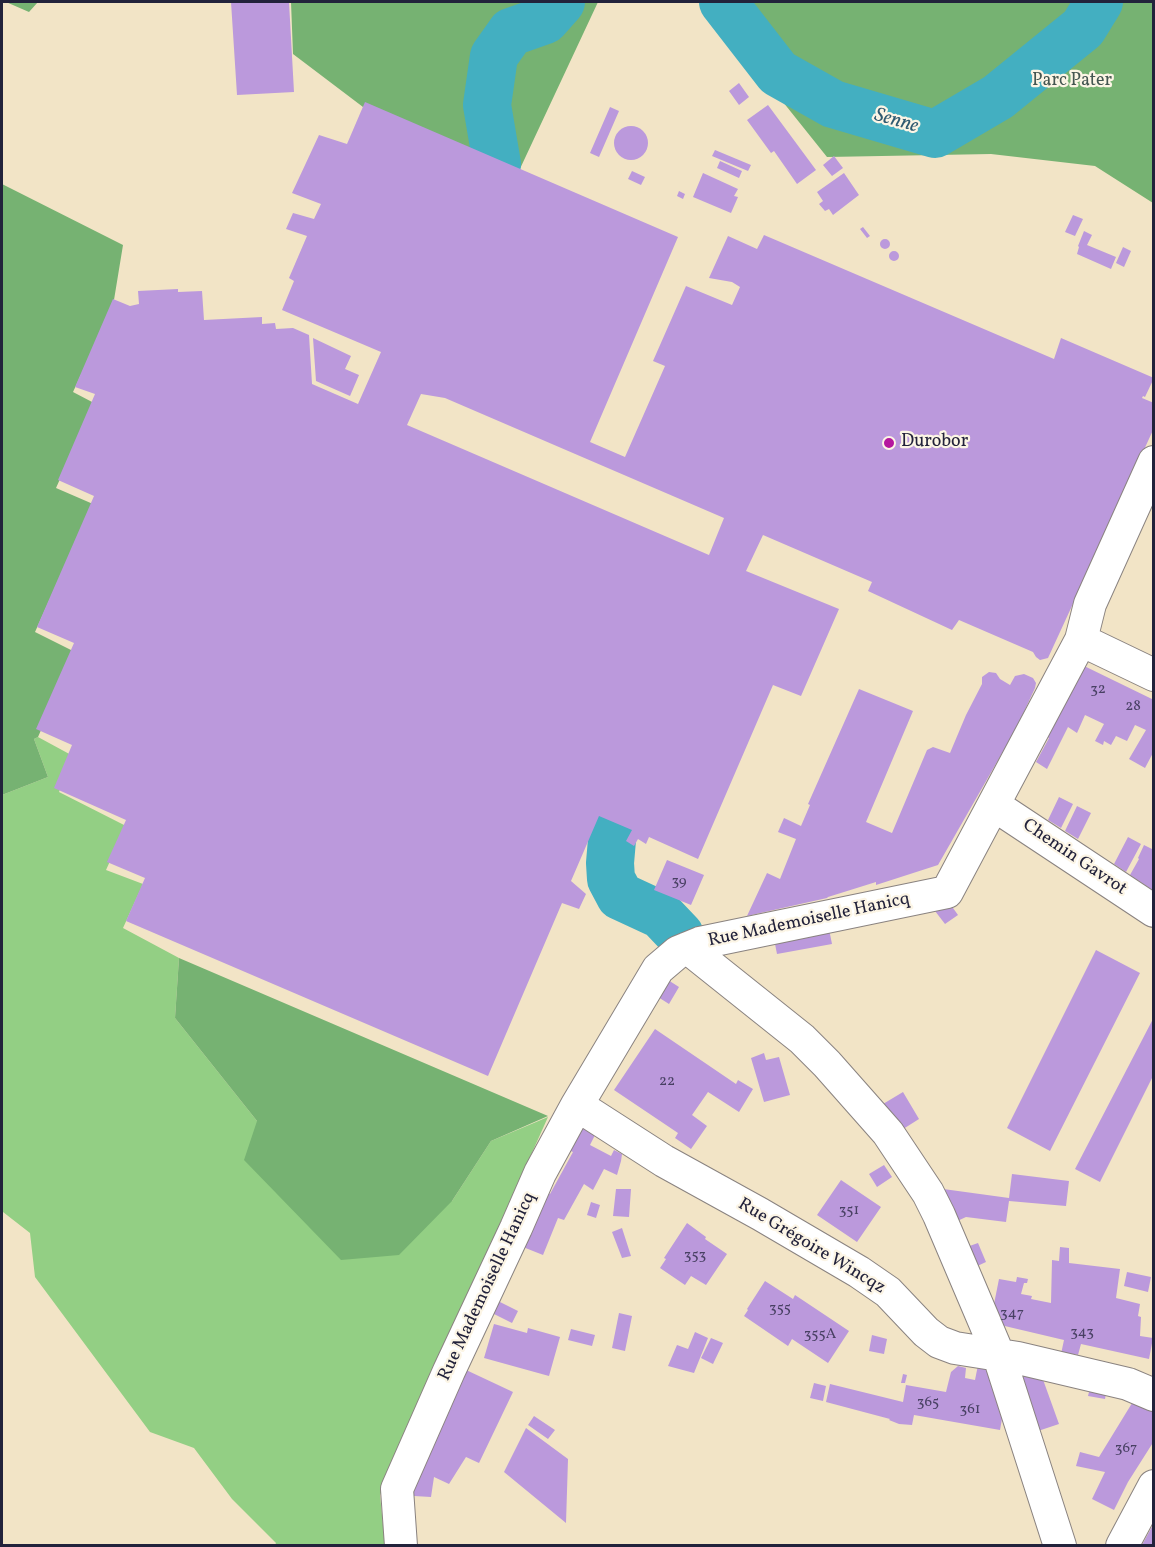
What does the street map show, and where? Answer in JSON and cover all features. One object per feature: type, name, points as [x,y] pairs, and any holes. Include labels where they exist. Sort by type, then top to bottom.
[{"type":"street","name":"Rue Mademoiselle Hanicq","points":[[401,1545],[397,1488],[449,1371],[540,1173],[577,1105],[658,969],[678,952],[722,937],[947,892],[1081,640],[1090,604],[1154,462]]},
{"type":"street","points":[[1081,640],[1154,675]]},
{"type":"street","name":"Chemin Gavrot","points":[[994,805],[1154,911]]},
{"type":"street","points":[[688,948],[802,1039],[827,1064],[888,1133],[928,1193],[999,1356],[1060,1545]]},
{"type":"street","name":"Rue Grégoire Wincqz","points":[[577,1105],[664,1161],[859,1272],[888,1292],[926,1332],[939,1342],[955,1348],[1018,1358],[1128,1384],[1154,1395]]},
{"type":"street","points":[[1122,1545],[1154,1486]]},
{"type":"green space","points":[[6,2],[38,2],[29,12]]},
{"type":"green space","points":[[291,2],[598,2],[518,173],[363,107],[293,54]]},
{"type":"green space","name":"Parc Pater","points":[[703,2],[1153,2],[1153,203],[1095,166],[991,154],[827,157]]},
{"type":"green space","points":[[2,184],[123,245],[113,306],[73,392],[94,403],[56,488],[93,504],[35,632],[75,652],[38,737],[34,739],[48,777],[2,795]]},
{"type":"green space","points":[[38,737],[73,756],[59,792],[126,826],[106,870],[143,884],[123,928],[179,958],[175,1018],[257,1121],[452,1201],[491,1141],[548,1117],[380,1495],[385,1545],[275,1545],[276,1543],[232,1499],[194,1448],[150,1432],[35,1277],[30,1233],[3,1212],[2,795],[48,777],[34,739]]},
{"type":"green space","points":[[179,958],[548,1116],[491,1141],[452,1201],[399,1255],[341,1260],[244,1160],[257,1121],[175,1018]]},
{"type":"building","points":[[231,2],[289,2],[294,92],[237,95]]},
{"type":"building","points":[[739,83],[749,97],[739,105],[729,91]]},
{"type":"building","points":[[365,102],[678,237],[590,442],[625,457],[665,366],[653,361],[686,286],[732,305],[740,287],[732,282],[709,278],[728,236],[757,249],[764,235],[1054,359],[1061,338],[1154,378],[1145,397],[1142,398],[1154,403],[1154,428],[1048,658],[1040,660],[1033,652],[959,620],[952,630],[868,591],[872,582],[763,535],[746,571],[839,609],[801,696],[773,685],[698,859],[649,837],[646,844],[638,839],[634,846],[626,841],[632,830],[599,816],[571,881],[586,894],[579,909],[562,903],[488,1076],[126,921],[145,878],[107,862],[126,820],[54,788],[72,745],[36,729],[74,643],[37,627],[94,496],[58,480],[95,394],[75,387],[113,299],[130,306],[139,304],[138,291],[178,289],[178,292],[202,291],[204,320],[262,317],[262,324],[275,323],[276,329],[293,328],[309,335],[312,384],[358,404],[381,352],[282,310],[294,281],[289,278],[307,236],[286,229],[293,213],[314,219],[321,204],[292,193],[319,135],[347,144]],"holes":[[[421,394],[445,398],[724,518],[709,555],[407,425]]]},
{"type":"building","points":[[768,105],[816,170],[797,184],[774,151],[771,153],[747,120]]},
{"type":"building","points":[[610,107],[619,111],[599,157],[590,153]]},
{"type":"building","points":[[631,126],[643,131],[648,143],[643,155],[631,160],[619,155],[614,143],[619,131]]},
{"type":"building","points":[[715,150],[751,165],[748,171],[712,156]]},
{"type":"building","points":[[834,156],[843,168],[832,176],[823,165]]},
{"type":"building","points":[[720,161],[742,171],[739,178],[717,168]]},
{"type":"building","points":[[632,171],[645,177],[641,185],[628,179]]},
{"type":"building","points":[[703,173],[738,189],[734,196],[738,197],[731,213],[693,197]]},
{"type":"building","points":[[844,173],[859,195],[833,215],[829,209],[825,211],[819,204],[823,201],[817,192]]},
{"type":"building","points":[[679,191],[685,194],[683,199],[677,196]]},
{"type":"building","points":[[1073,215],[1083,219],[1075,236],[1065,232]]},
{"type":"building","points":[[863,227],[870,236],[867,238],[860,229]]},
{"type":"building","points":[[1084,231],[1092,235],[1087,245],[1116,257],[1111,269],[1077,254]]},
{"type":"building","points":[[885,239],[890,244],[885,249],[880,244]]},
{"type":"building","points":[[1123,247],[1131,251],[1124,267],[1116,263]]},
{"type":"building","points":[[894,251],[899,256],[894,261],[889,256]]},
{"type":"building","points":[[313,338],[351,356],[345,369],[359,375],[350,396],[316,381]]},
{"type":"building","points":[[1078,663],[1154,700],[1154,751],[1145,768],[1129,759],[1146,730],[1135,725],[1127,741],[1116,736],[1111,745],[1104,741],[1103,745],[1095,741],[1104,724],[1085,715],[1077,733],[1068,727],[1047,769],[1036,762],[1049,738],[1043,735]]},
{"type":"building","points":[[989,672],[996,673],[1000,679],[1010,685],[1015,676],[1024,674],[1033,678],[1036,683],[1035,688],[1017,727],[938,865],[876,885],[876,882],[827,898],[747,916],[767,873],[780,879],[796,839],[778,832],[784,818],[801,826],[810,805],[808,804],[859,689],[913,711],[866,822],[892,833],[927,750],[933,747],[950,753],[982,684],[982,677]]},
{"type":"building","points":[[1059,797],[1073,804],[1061,828],[1048,820]]},
{"type":"building","points":[[1077,806],[1091,813],[1078,839],[1065,831]]},
{"type":"building","points":[[1128,837],[1141,844],[1126,872],[1114,864]]},
{"type":"building","points":[[1144,845],[1154,850],[1154,891],[1130,875]]},
{"type":"building","points":[[667,860],[704,875],[691,905],[654,890]]},
{"type":"building","points":[[948,901],[958,915],[945,924],[935,911]]},
{"type":"building","points":[[829,929],[832,944],[777,954],[774,939]]},
{"type":"building","points":[[1096,950],[1140,973],[1050,1151],[1007,1128]]},
{"type":"building","points":[[668,980],[679,987],[669,1004],[658,997]]},
{"type":"building","points":[[1154,1017],[1154,1074],[1100,1182],[1075,1169]]},
{"type":"building","points":[[655,1029],[736,1084],[738,1080],[753,1089],[739,1112],[708,1092],[692,1115],[707,1126],[691,1149],[675,1138],[678,1133],[614,1090]]},
{"type":"building","points":[[764,1053],[766,1060],[779,1057],[790,1095],[764,1102],[751,1058]]},
{"type":"building","points":[[903,1092],[919,1119],[900,1131],[883,1104]]},
{"type":"building","points":[[582,1120],[598,1129],[590,1145],[611,1156],[614,1150],[622,1154],[617,1175],[604,1169],[593,1190],[584,1184],[564,1220],[558,1218],[543,1255],[523,1247],[545,1190],[550,1194],[573,1152],[566,1149]]},
{"type":"building","points":[[884,1165],[892,1177],[877,1187],[869,1174]]},
{"type":"building","points":[[1012,1174],[1069,1181],[1066,1206],[1009,1201],[1006,1222],[966,1217],[953,1223],[936,1188],[1009,1198]]},
{"type":"building","points":[[841,1180],[881,1207],[857,1242],[817,1215]]},
{"type":"building","points":[[616,1189],[631,1189],[629,1217],[613,1216]]},
{"type":"building","points":[[591,1202],[600,1205],[596,1218],[587,1215]]},
{"type":"building","points":[[687,1223],[727,1254],[706,1285],[691,1276],[685,1285],[660,1268]]},
{"type":"building","points":[[622,1228],[631,1256],[622,1258],[612,1232]]},
{"type":"building","points":[[978,1243],[986,1262],[973,1268],[964,1248]]},
{"type":"building","points":[[1060,1247],[1069,1248],[1069,1263],[1120,1269],[1116,1298],[1140,1304],[1138,1316],[1141,1317],[1140,1336],[1153,1338],[1149,1359],[1081,1344],[1078,1355],[1075,1354],[1074,1358],[1061,1354],[1064,1340],[992,1323],[999,1279],[1016,1282],[1017,1277],[1028,1279],[1027,1283],[1024,1283],[1021,1294],[1032,1296],[1031,1299],[1051,1303],[1052,1260],[1059,1261]]},
{"type":"building","points":[[1127,1272],[1151,1277],[1148,1292],[1124,1286]]},
{"type":"building","points":[[765,1281],[793,1299],[795,1295],[849,1331],[828,1363],[792,1339],[788,1346],[744,1316]]},
{"type":"building","points":[[498,1301],[518,1311],[512,1323],[492,1313]]},
{"type":"building","points":[[619,1313],[632,1316],[625,1351],[612,1348]]},
{"type":"building","points":[[494,1324],[527,1333],[528,1328],[560,1337],[549,1376],[484,1358]]},
{"type":"building","points":[[571,1329],[595,1335],[592,1346],[568,1340]]},
{"type":"building","points":[[695,1332],[708,1338],[694,1373],[668,1366],[677,1345],[688,1349]]},
{"type":"building","points":[[872,1335],[887,1339],[884,1354],[869,1351]]},
{"type":"building","points":[[711,1338],[723,1343],[713,1364],[701,1358]]},
{"type":"building","points":[[990,1362],[1005,1402],[1000,1430],[914,1415],[912,1425],[899,1424],[890,1419],[826,1402],[830,1384],[903,1402],[906,1385],[946,1392],[951,1372],[958,1366],[966,1368],[965,1378],[975,1380],[978,1365]]},
{"type":"building","points":[[464,1369],[513,1392],[479,1463],[466,1457],[449,1484],[434,1477],[431,1497],[414,1496],[414,1464]]},
{"type":"building","points":[[1015,1370],[1041,1374],[1059,1424],[1035,1432]]},
{"type":"building","points":[[903,1374],[907,1375],[905,1383],[901,1383]]},
{"type":"building","points":[[814,1383],[826,1386],[823,1401],[810,1398]]},
{"type":"building","points":[[1091,1384],[1107,1388],[1105,1399],[1088,1396]]},
{"type":"building","points":[[1137,1395],[1154,1404],[1154,1441],[1128,1482],[1114,1510],[1092,1499],[1105,1472],[1076,1466],[1080,1452],[1099,1457]]},
{"type":"building","points":[[534,1416],[555,1430],[548,1439],[528,1425]]},
{"type":"building","points":[[526,1428],[568,1459],[566,1523],[504,1472]]},
{"type":"building","points":[[1154,1523],[1154,1545],[1142,1545]]},
{"type":"waterway","name":"Senne","points":[[497,164],[487,105],[494,56],[511,32],[545,20],[561,2]]},
{"type":"waterway","name":"Senne","points":[[723,2],[778,73],[833,104],[935,134],[998,97],[1083,28],[1099,2]]},
{"type":"waterway","name":"Senne","points":[[613,828],[611,879],[620,896],[661,915],[680,935]]},
{"type":"place","name":"Durobor","points":[[889,443]]}]
